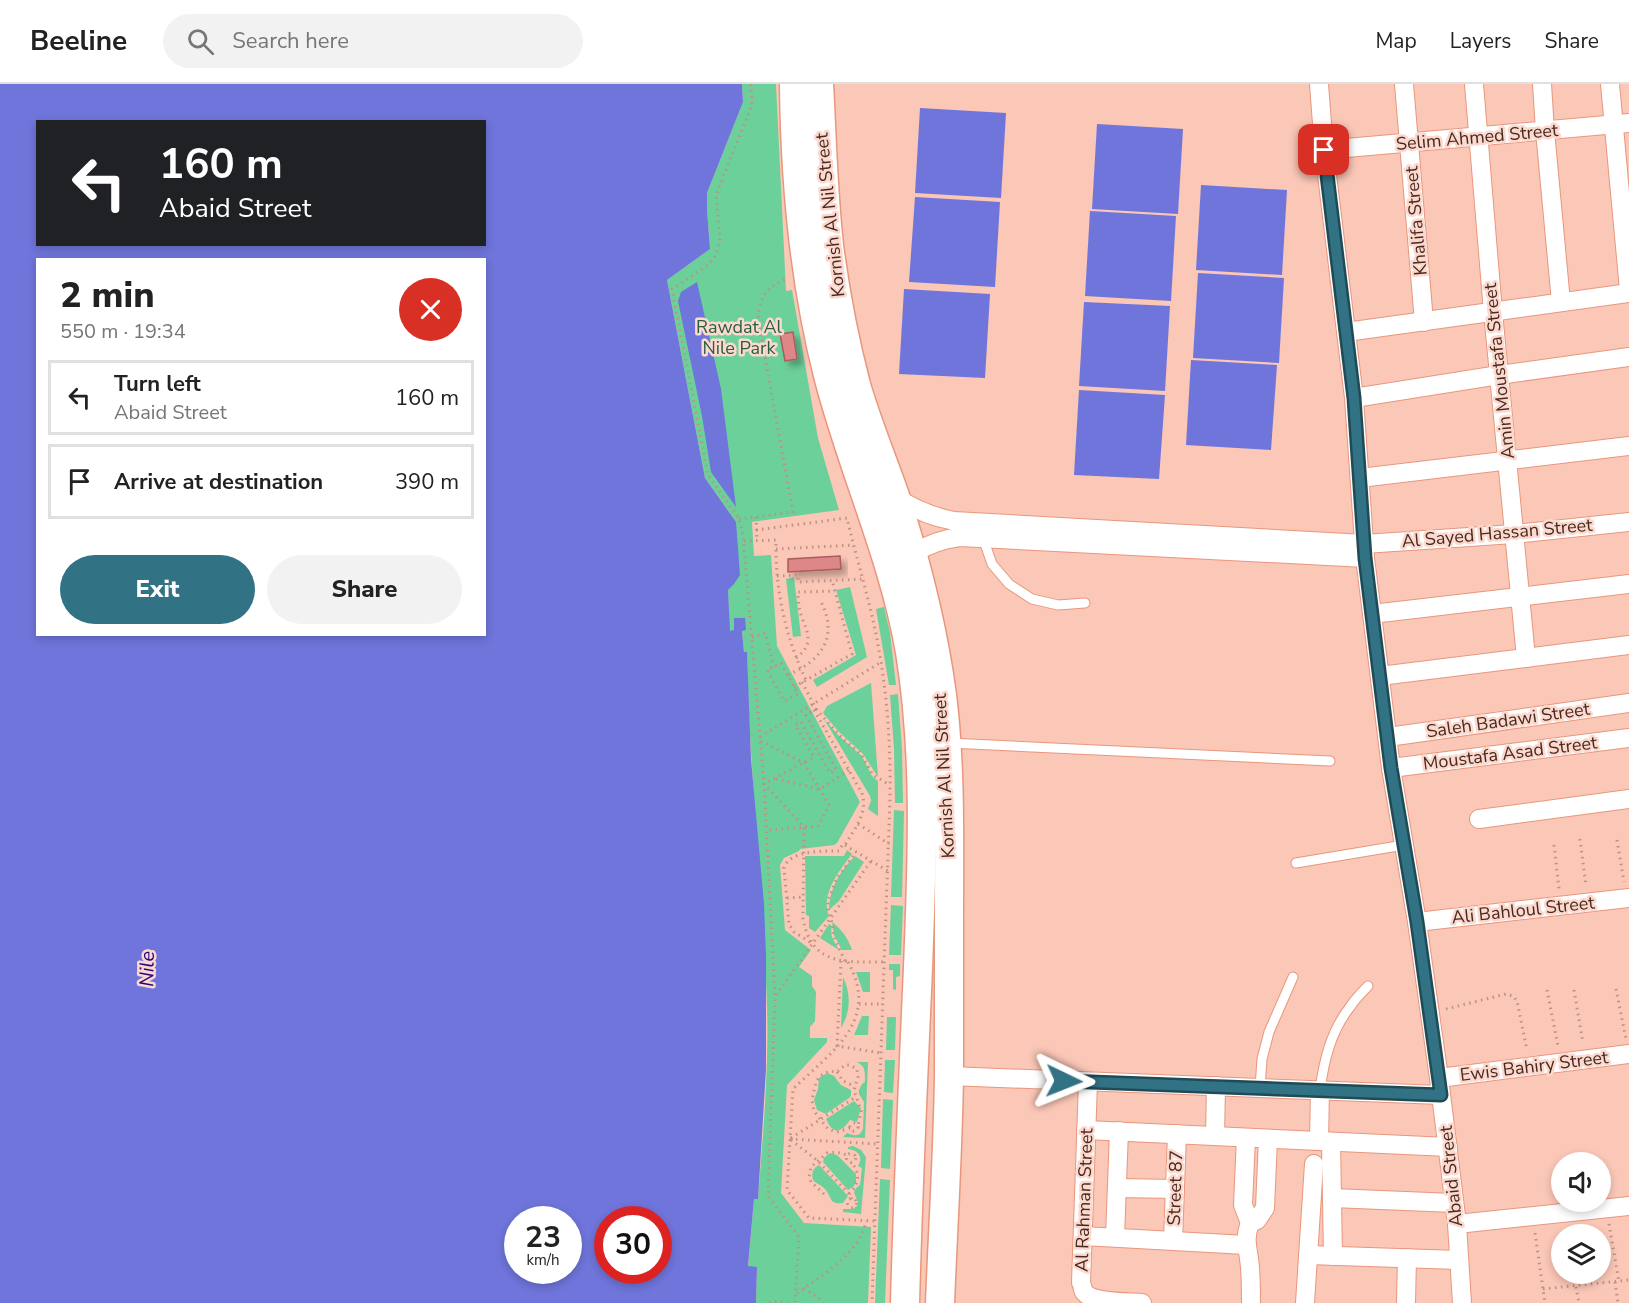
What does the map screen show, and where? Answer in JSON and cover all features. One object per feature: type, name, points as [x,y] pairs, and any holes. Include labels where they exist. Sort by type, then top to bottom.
[{"type":"highway","name":"Kornish Al Nil Street","points":[[794,84],[806,263],[816,322],[847,439],[878,528],[899,599],[910,651],[917,703],[921,770],[921,885],[905,1303]]},
{"type":"highway","name":"Kornish Al Nil Street","points":[[819,84],[829,245],[845,340],[870,431],[894,496],[925,601],[942,695],[947,742],[949,1076],[940,1303]]},
{"type":"street","name":"Abaid Street","points":[[1319,84],[1324,150],[1354,398],[1372,615],[1391,768],[1417,922],[1440,1086],[1457,1224],[1462,1303]]},
{"type":"street","name":"Khalifa Street","points":[[1404,84],[1424,321]]},
{"type":"street","name":"Amin Moustafa Street","points":[[1474,84],[1492,312],[1526,658]]},
{"type":"street","points":[[1542,84],[1561,302]]},
{"type":"street","points":[[1346,332],[1629,291],[1621,123],[1610,84]]},
{"type":"street","name":"Selim Ahmed Street","points":[[1324,150],[1621,123]]},
{"type":"street","points":[[1354,398],[1629,357]]},
{"type":"street","points":[[1360,478],[1629,446]]},
{"type":"street","points":[[894,496],[923,512],[954,521],[1365,551]]},
{"type":"street","name":"Al Sayed Hassan Street","points":[[1365,551],[1629,522]]},
{"type":"street","points":[[913,555],[927,545],[943,539],[960,537],[1365,551]]},
{"type":"street","points":[[1372,615],[1629,584]]},
{"type":"street","points":[[1380,676],[1629,645]]},
{"type":"street","name":"Saleh Badawi Street","points":[[1388,737],[1629,704]]},
{"type":"street","name":"Moustafa Asad Street","points":[[1391,768],[1629,738]]},
{"type":"street","points":[[1479,819],[1629,799]]},
{"type":"street","name":"Ali Bahloul Street","points":[[1417,922],[1628,898]]},
{"type":"street","name":"Ewis Bahiry Street","points":[[949,1076],[1320,1090],[1440,1086],[1530,1066],[1586,1059],[1628,1048]]},
{"type":"street","name":"Al Rahman Street","points":[[1088,1082],[1081,1283],[1090,1299],[1142,1303]]},
{"type":"street","points":[[1215,1136],[1216,1086]]},
{"type":"street","points":[[1320,1090],[1332,1198],[1333,1256]]},
{"type":"street","points":[[1086,1130],[1448,1148]]},
{"type":"street","points":[[1115,1237],[1119,1131]]},
{"type":"street","name":"Street 87","points":[[1173,1241],[1177,1134]]},
{"type":"street","points":[[1246,1138],[1243,1205],[1250,1223]]},
{"type":"street","points":[[1251,1303],[1250,1268],[1246,1245],[1247,1230],[1250,1223],[1257,1220],[1265,1209],[1268,1139]]},
{"type":"street","points":[[1305,1303],[1314,1164]]},
{"type":"street","points":[[1117,1188],[1175,1189]]},
{"type":"street","points":[[1332,1198],[1454,1203]]},
{"type":"street","points":[[1611,1208],[1629,1206]]},
{"type":"street","points":[[1457,1224],[1570,1212]]},
{"type":"street","points":[[1083,1236],[1246,1245]]},
{"type":"street","points":[[1308,1256],[1459,1260]]},
{"type":"street","points":[[1406,1303],[1407,1258]]},
{"type":"lane","points":[[983,538],[992,564],[1009,584],[1032,598],[1058,605],[1085,603]]},
{"type":"lane","points":[[947,742],[1330,761]]},
{"type":"lane","points":[[1296,863],[1404,844]]},
{"type":"lane","points":[[1260,1088],[1262,1059],[1269,1032],[1293,977]]},
{"type":"lane","points":[[1320,1090],[1324,1061],[1334,1033],[1349,1008],[1368,986]]},
{"type":"path","points":[[751,84],[752,105],[716,195],[720,239],[716,255],[705,267],[672,289],[708,475],[739,519],[744,542],[761,739],[775,997],[768,1196],[799,1236],[795,1303]]},
{"type":"path","points":[[739,519],[793,512],[758,318],[760,301],[764,294],[770,287],[785,279]]},
{"type":"path","points":[[756,517],[757,541]]},
{"type":"path","points":[[756,530],[847,518],[870,607],[881,662],[889,732],[890,785],[872,1303]]},
{"type":"path","points":[[744,542],[776,540],[777,576],[784,618],[796,658],[806,680]]},
{"type":"path","points":[[776,549],[854,545]]},
{"type":"path","points":[[777,576],[798,575],[798,582],[863,579]]},
{"type":"path","points":[[794,687],[852,654],[832,580]]},
{"type":"path","points":[[796,658],[805,649],[808,637],[808,631],[799,610],[798,592],[835,591]]},
{"type":"path","points":[[788,675],[801,670],[817,658],[823,650],[828,621],[821,602]]},
{"type":"path","points":[[752,637],[765,633],[774,667]]},
{"type":"path","points":[[761,739],[881,662]]},
{"type":"path","points":[[781,663],[798,694],[784,701],[767,670],[774,667],[781,663]]},
{"type":"path","points":[[802,682],[864,799],[863,812],[858,824],[839,851],[803,854],[789,860],[784,865],[788,919],[794,932],[827,956],[844,961],[884,962]]},
{"type":"path","points":[[815,710],[861,754],[873,775],[890,785]]},
{"type":"path","points":[[764,784],[814,757],[795,725],[801,722],[830,773],[836,769],[806,715],[815,710]]},
{"type":"path","points":[[761,739],[804,763],[830,805],[818,825],[767,830]]},
{"type":"path","points":[[774,779],[820,789],[849,770]]},
{"type":"path","points":[[764,784],[804,827],[804,927],[812,944]]},
{"type":"path","points":[[858,824],[889,844]]},
{"type":"path","points":[[1580,839],[1589,903]]},
{"type":"path","points":[[1617,840],[1628,898]]},
{"type":"path","points":[[845,845],[888,871]]},
{"type":"path","points":[[1554,845],[1560,906]]},
{"type":"path","points":[[856,852],[832,886],[827,904],[833,935],[844,961],[857,982],[859,1004],[851,1029],[793,1089],[787,1190],[810,1218],[875,1221]]},
{"type":"path","points":[[775,997],[871,861]]},
{"type":"path","points":[[786,898],[803,897]]},
{"type":"path","points":[[837,1046],[844,961]]},
{"type":"path","points":[[1616,989],[1628,1048]]},
{"type":"path","points":[[1547,990],[1561,1063]]},
{"type":"path","points":[[1574,990],[1586,1059]]},
{"type":"path","points":[[1430,1013],[1506,994],[1513,996],[1517,1001],[1530,1066]]},
{"type":"path","points":[[859,1004],[883,1004]]},
{"type":"path","points":[[837,1046],[881,1053]]},
{"type":"path","points":[[846,1065],[854,1066],[858,1074],[854,1086],[861,1111],[858,1129],[833,1131],[825,1125],[812,1106],[816,1082],[826,1072],[837,1072],[846,1065]]},
{"type":"path","points":[[837,1072],[843,1081],[854,1086]]},
{"type":"path","points":[[790,1139],[856,1097]]},
{"type":"path","points":[[790,1139],[878,1144]]},
{"type":"path","points":[[790,1139],[818,1161],[852,1198]]},
{"type":"path","points":[[824,1194],[814,1186],[809,1177],[811,1167],[823,1155],[831,1152],[854,1155],[852,1162]]},
{"type":"path","points":[[847,1155],[847,1160],[852,1162],[858,1178],[854,1189],[849,1194]]},
{"type":"path","points":[[1607,1212],[1618,1303]]},
{"type":"path","points":[[1533,1216],[1545,1303]]},
{"type":"path","points":[[796,1293],[832,1267],[854,1247],[863,1234],[866,1221]]},
{"type":"path","points":[[1543,1289],[1629,1280]]},
{"type":"path","points":[[1576,1286],[1579,1303]]},
{"type":"path","points":[[804,1288],[824,1303]]},
{"type":"path","points":[[771,1303],[771,1301],[790,1303]]},
{"type":"green space","name":"Rawdat Al Nile Park","points":[[742,84],[776,84],[786,291],[792,290],[818,438],[839,510],[752,522],[754,556],[771,555],[777,646],[860,802],[837,843],[800,849],[784,858],[780,865],[785,930],[811,950],[799,967],[812,976],[812,986],[816,992],[815,1021],[810,1027],[810,1038],[827,1038],[827,1042],[787,1085],[781,1193],[804,1223],[871,1227],[868,1303],[756,1303],[757,1267],[748,1267],[754,1199],[758,1199],[765,1103],[767,1031],[747,652],[744,652],[742,631],[745,618],[734,618],[734,631],[729,631],[728,590],[736,522],[705,478],[667,280],[710,249],[707,193],[743,102]]},
{"type":"green space","points":[[794,577],[801,636],[793,637],[786,579]]},
{"type":"green space","points":[[850,587],[867,657],[817,687],[813,680],[856,655],[836,590]]},
{"type":"green space","points":[[884,607],[890,633],[896,685],[889,685],[876,609]]},
{"type":"green space","points":[[871,683],[878,777],[863,754],[838,731],[823,713],[827,706]]},
{"type":"green space","points":[[898,694],[903,803],[895,803],[890,695]]},
{"type":"green space","points":[[824,719],[862,756],[872,776],[878,781],[878,816],[868,809],[870,796]]},
{"type":"green space","points":[[894,810],[904,811],[902,897],[891,897]]},
{"type":"green space","points":[[847,850],[852,854],[829,891],[827,908],[829,916],[815,932],[809,928],[809,916],[806,915],[805,856],[844,856]]},
{"type":"green space","points":[[855,856],[864,862],[839,901],[829,910],[836,881]]},
{"type":"green space","points":[[891,905],[903,906],[901,955],[889,955]]},
{"type":"green space","points":[[832,922],[844,934],[852,950],[842,950],[834,935]]},
{"type":"green space","points":[[829,924],[832,926],[832,936],[839,950],[820,938]]},
{"type":"green space","points":[[889,964],[900,964],[900,976],[896,977],[896,990],[893,989],[893,970],[889,970]]},
{"type":"green space","points":[[856,972],[870,972],[870,992],[863,992]]},
{"type":"green space","points":[[843,977],[849,1002],[847,1015],[841,1028]]},
{"type":"green space","points":[[862,1016],[869,1016],[868,1035],[854,1035]]},
{"type":"green space","points":[[887,1017],[896,1017],[895,1050],[886,1050]]},
{"type":"green space","points":[[885,1060],[895,1060],[893,1093],[884,1092]]},
{"type":"green space","points":[[856,1062],[868,1062],[865,1138],[843,1137],[847,1133],[859,1134],[863,1128],[864,1102],[859,1090],[865,1082],[865,1073],[862,1065]]},
{"type":"green space","points":[[827,1073],[851,1090],[851,1096],[826,1114],[817,1110],[814,1100],[819,1078]]},
{"type":"green space","points":[[883,1099],[893,1100],[890,1169],[881,1168]]},
{"type":"green space","points":[[854,1101],[861,1108],[857,1122],[850,1120],[840,1130],[831,1128],[826,1119]]},
{"type":"green space","points":[[853,1146],[861,1150],[866,1157],[861,1214],[843,1212],[843,1209],[853,1209],[858,1205],[854,1192],[860,1185],[862,1168],[858,1166],[859,1154],[848,1149]]},
{"type":"green space","points":[[830,1153],[837,1155],[856,1174],[854,1186],[848,1190],[823,1162]]},
{"type":"green space","points":[[819,1165],[848,1196],[843,1203],[833,1202],[824,1188],[813,1180],[813,1171]]},
{"type":"green space","points":[[880,1179],[890,1180],[885,1303],[875,1303]]},
{"type":"water","name":"Nile","points":[[0,84],[742,84],[743,102],[707,193],[710,249],[667,280],[705,478],[736,522],[740,575],[728,590],[730,631],[734,630],[734,618],[745,618],[746,630],[742,631],[744,652],[747,652],[751,759],[764,904],[766,956],[766,1069],[758,1199],[754,1199],[748,1266],[757,1267],[756,1303],[0,1303]]},
{"type":"water","points":[[920,108],[1006,113],[1001,198],[915,193]]},
{"type":"water","points":[[1097,124],[1183,129],[1178,214],[1092,209]]},
{"type":"water","points":[[1201,185],[1287,190],[1282,275],[1196,270]]},
{"type":"water","points":[[915,197],[1000,202],[995,287],[909,282]]},
{"type":"water","points":[[1090,211],[1176,216],[1171,301],[1085,296]]},
{"type":"water","points":[[1198,273],[1284,278],[1279,363],[1193,358]]},
{"type":"water","points":[[697,282],[721,389],[736,507],[711,472],[678,301],[681,292]]},
{"type":"water","points":[[904,289],[990,294],[985,378],[899,374]]},
{"type":"water","points":[[1084,302],[1170,306],[1165,391],[1079,386]]},
{"type":"water","points":[[1191,360],[1277,365],[1271,450],[1186,445]]},
{"type":"water","points":[[1079,390],[1165,395],[1159,479],[1074,475]]},
{"type":"building","points":[[793,332],[797,359],[785,361],[780,334]]},
{"type":"building","points":[[840,556],[841,569],[788,572],[788,559]]},
{"type":"route","points":[[1064,1081],[1441,1095],[1417,922],[1391,768],[1372,615],[1365,558],[1354,398],[1324,150]]}]
